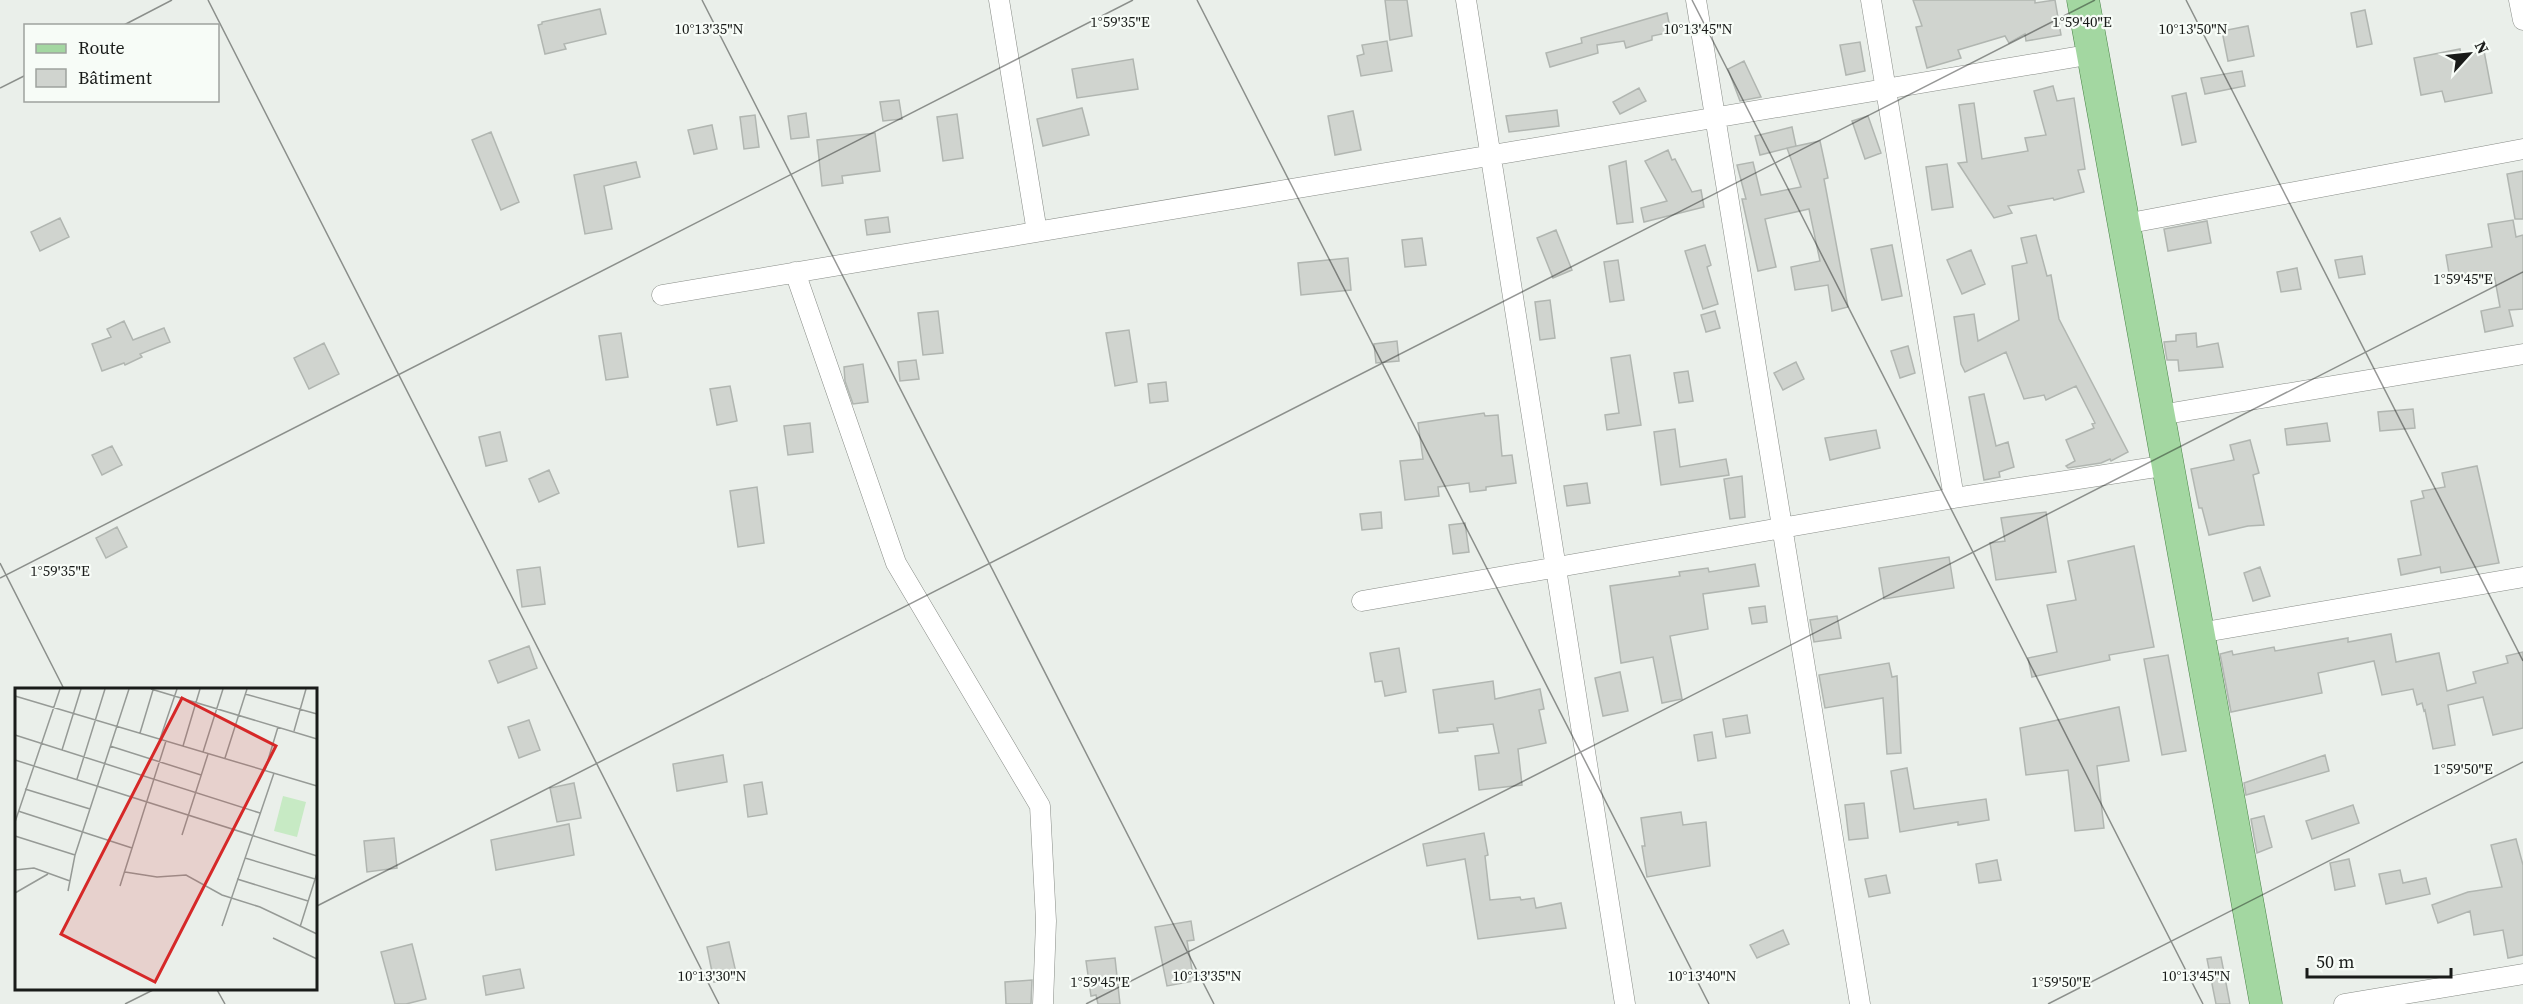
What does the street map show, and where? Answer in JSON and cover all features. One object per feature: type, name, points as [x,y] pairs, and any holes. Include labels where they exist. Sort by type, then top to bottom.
[{"type":"main road","points":[[2084,0],[2266,1004]]},
{"type":"street","points":[[999,0],[1036,232]]},
{"type":"street","points":[[1466,0],[1625,1004]]},
{"type":"street","points":[[1696,0],[1860,1004]]},
{"type":"street","points":[[1871,0],[1954,498]]},
{"type":"street","points":[[2519,0],[2523,20]]},
{"type":"street","points":[[662,295],[2093,54]]},
{"type":"street","points":[[2125,224],[2523,149]]},
{"type":"street","points":[[795,272],[896,563],[1040,806],[1046,921],[1043,1004]]},
{"type":"street","points":[[2160,415],[2523,354]]},
{"type":"street","points":[[1362,601],[1954,498],[2169,465]]},
{"type":"street","points":[[2199,633],[2523,577]]},
{"type":"street","points":[[2344,1004],[2523,974]]},
{"type":"building","points":[[1385,0],[1407,0],[1412,36],[1390,40]]},
{"type":"building","points":[[1913,0],[2035,0],[2035,3],[2055,0],[2061,35],[2026,41],[2025,34],[2009,43],[2005,36],[1958,50],[1961,58],[1927,68],[1916,27],[1922,26]]},
{"type":"building","points":[[600,9],[606,34],[564,44],[566,49],[545,54],[538,25],[542,22]]},
{"type":"building","points":[[2365,10],[2372,44],[2357,47],[2351,13]]},
{"type":"building","points":[[1667,13],[1671,32],[1652,36],[1652,40],[1626,48],[1624,41],[1597,45],[1598,53],[1550,67],[1546,53],[1582,43],[1581,38]]},
{"type":"building","points":[[2248,26],[2254,56],[2228,61],[2222,31]]},
{"type":"building","points":[[1387,41],[1392,71],[1361,76],[1357,56],[1364,54],[1362,45]]},
{"type":"building","points":[[1860,42],[1865,71],[1846,75],[1840,45]]},
{"type":"building","points":[[2460,49],[2461,56],[2484,51],[2492,93],[2445,102],[2442,91],[2421,95],[2414,58]]},
{"type":"building","points":[[1133,59],[1138,89],[1077,98],[1072,69]]},
{"type":"building","points":[[1744,61],[1761,97],[1740,101],[1728,69]]},
{"type":"building","points":[[2242,71],[2245,86],[2205,94],[2201,78]]},
{"type":"building","points":[[2053,86],[2057,101],[2074,98],[2085,169],[2078,170],[2084,192],[2054,200],[2053,198],[2008,206],[2012,213],[1994,218],[1958,163],[1967,162],[1959,105],[1974,103],[1982,159],[2028,151],[2025,138],[2046,135],[2034,91]]},
{"type":"building","points":[[1639,88],[1646,101],[1620,114],[1613,102]]},
{"type":"building","points":[[2186,93],[2196,142],[2182,145],[2172,96]]},
{"type":"building","points":[[899,100],[902,119],[883,121],[880,102]]},
{"type":"building","points":[[1082,108],[1089,135],[1043,146],[1037,119]]},
{"type":"building","points":[[1557,110],[1559,126],[1509,132],[1506,116]]},
{"type":"building","points":[[1353,111],[1361,150],[1335,155],[1328,116]]},
{"type":"building","points":[[806,113],[809,137],[791,139],[788,116]]},
{"type":"building","points":[[957,114],[963,158],[943,161],[937,117]]},
{"type":"building","points":[[755,115],[759,147],[744,149],[740,117]]},
{"type":"building","points":[[1868,116],[1881,153],[1865,159],[1852,121]]},
{"type":"building","points":[[712,125],[717,149],[694,154],[688,130]]},
{"type":"building","points":[[1792,127],[1796,146],[1760,155],[1755,136]]},
{"type":"building","points":[[491,132],[519,202],[501,210],[472,140]]},
{"type":"building","points":[[875,133],[880,171],[842,176],[843,183],[822,186],[817,140]]},
{"type":"building","points":[[1820,141],[1828,178],[1824,179],[1848,307],[1832,311],[1828,285],[1795,290],[1791,267],[1820,261],[1809,209],[1765,219],[1776,267],[1758,271],[1742,199],[1746,199],[1737,165],[1753,162],[1761,195],[1801,187],[1787,148]]},
{"type":"building","points":[[1668,150],[1692,192],[1701,190],[1704,207],[1644,222],[1641,208],[1667,201],[1645,161]]},
{"type":"building","points":[[1626,161],[1633,222],[1617,224],[1609,166]]},
{"type":"building","points":[[636,162],[640,177],[604,186],[612,229],[585,234],[574,175]]},
{"type":"building","points":[[1947,164],[1953,207],[1932,210],[1926,167]]},
{"type":"building","points":[[2523,171],[2523,219],[2515,219],[2507,174]]},
{"type":"building","points":[[888,217],[890,232],[867,235],[865,220]]},
{"type":"building","points":[[60,218],[69,237],[40,251],[31,232]]},
{"type":"building","points":[[2513,220],[2516,237],[2523,235],[2523,309],[2509,310],[2513,326],[2485,332],[2481,311],[2500,307],[2494,274],[2450,279],[2446,255],[2492,247],[2488,224]]},
{"type":"building","points":[[2207,221],[2211,243],[2168,251],[2164,229]]},
{"type":"building","points":[[1556,230],[1572,270],[1553,278],[1537,238]]},
{"type":"building","points":[[2036,235],[2047,276],[2051,275],[2059,319],[2128,452],[2111,461],[2110,459],[2101,463],[2068,468],[2066,466],[2075,461],[2066,440],[2094,428],[2092,424],[2095,423],[2076,386],[2046,400],[2044,395],[2024,399],[2006,352],[1965,372],[1961,364],[1954,317],[1974,314],[1978,341],[2019,320],[2012,266],[2027,263],[2021,238]]},
{"type":"building","points":[[1422,238],[1426,265],[1405,267],[1402,240]]},
{"type":"building","points":[[1705,245],[1711,265],[1707,267],[1718,304],[1703,309],[1685,251]]},
{"type":"building","points":[[1892,245],[1902,296],[1882,300],[1871,249]]},
{"type":"building","points":[[1971,250],[1985,284],[1962,294],[1947,260]]},
{"type":"building","points":[[2362,256],[2365,274],[2339,278],[2335,260]]},
{"type":"building","points":[[1348,258],[1351,290],[1301,295],[1298,263]]},
{"type":"building","points":[[1618,260],[1624,300],[1610,302],[1604,262]]},
{"type":"building","points":[[2297,268],[2301,289],[2281,292],[2277,272]]},
{"type":"building","points":[[1550,300],[1555,338],[1540,340],[1535,302]]},
{"type":"building","points":[[938,311],[943,353],[923,355],[918,313]]},
{"type":"building","points":[[1715,311],[1720,328],[1706,332],[1701,315]]},
{"type":"building","points":[[124,321],[133,340],[164,328],[170,342],[140,354],[142,357],[125,365],[124,363],[102,371],[92,344],[111,337],[107,329]]},
{"type":"building","points":[[1129,330],[1137,382],[1115,386],[1106,333]]},
{"type":"building","points":[[621,333],[628,377],[606,380],[599,336]]},
{"type":"building","points":[[2196,333],[2197,347],[2218,343],[2223,367],[2179,371],[2178,360],[2167,360],[2164,342],[2176,341],[2176,335]]},
{"type":"building","points":[[1397,341],[1399,361],[1376,363],[1374,344]]},
{"type":"building","points":[[324,343],[339,374],[309,389],[294,358]]},
{"type":"building","points":[[1908,346],[1915,373],[1900,378],[1891,351]]},
{"type":"building","points":[[1630,355],[1641,425],[1607,430],[1605,415],[1619,413],[1611,358]]},
{"type":"building","points":[[916,360],[919,379],[900,381],[898,362]]},
{"type":"building","points":[[1796,362],[1804,379],[1783,390],[1774,373]]},
{"type":"building","points":[[863,364],[868,402],[853,404],[845,381],[844,367]]},
{"type":"building","points":[[1688,371],[1693,401],[1679,403],[1674,373]]},
{"type":"building","points":[[1166,382],[1168,401],[1150,403],[1148,384]]},
{"type":"building","points":[[730,386],[737,421],[717,425],[710,389]]},
{"type":"building","points":[[1984,394],[1996,446],[2008,442],[2014,467],[1999,472],[2000,477],[1984,480],[1969,397]]},
{"type":"building","points":[[2413,409],[2415,428],[2380,431],[2378,412]]},
{"type":"building","points":[[1484,413],[1485,416],[1498,415],[1502,456],[1512,455],[1516,483],[1486,487],[1486,490],[1470,492],[1469,483],[1438,487],[1439,496],[1405,500],[1400,461],[1423,459],[1418,423]]},
{"type":"building","points":[[810,423],[813,452],[788,455],[784,426]]},
{"type":"building","points":[[2327,423],[2330,441],[2287,445],[2285,429]]},
{"type":"building","points":[[1675,429],[1680,467],[1726,459],[1729,475],[1661,485],[1654,432]]},
{"type":"building","points":[[1876,430],[1880,448],[1830,460],[1825,438]]},
{"type":"building","points":[[500,432],[507,461],[486,466],[479,437]]},
{"type":"building","points":[[2250,440],[2259,473],[2253,475],[2264,525],[2248,526],[2209,535],[2202,508],[2199,508],[2191,469],[2234,460],[2230,445]]},
{"type":"building","points":[[112,446],[122,465],[102,475],[92,455]]},
{"type":"building","points":[[2477,466],[2499,563],[2441,573],[2440,567],[2401,575],[2398,559],[2421,555],[2411,501],[2424,498],[2422,491],[2445,487],[2442,473]]},
{"type":"building","points":[[549,470],[559,493],[539,502],[529,479]]},
{"type":"building","points":[[1742,476],[1745,517],[1730,519],[1724,479]]},
{"type":"building","points":[[1587,483],[1590,503],[1567,506],[1564,486]]},
{"type":"building","points":[[757,487],[764,543],[738,547],[730,491]]},
{"type":"building","points":[[1381,512],[1382,528],[1362,530],[1360,514]]},
{"type":"building","points":[[2046,512],[2056,572],[1996,580],[1990,543],[2005,541],[2001,518]]},
{"type":"building","points":[[1465,523],[1469,552],[1453,554],[1449,525]]},
{"type":"building","points":[[117,527],[127,547],[106,558],[96,538]]},
{"type":"building","points":[[2134,546],[2154,647],[2109,655],[2110,660],[2032,677],[2028,658],[2057,652],[2047,605],[2076,600],[2068,561]]},
{"type":"building","points":[[1949,557],[1954,588],[1884,599],[1879,568]]},
{"type":"building","points":[[1755,564],[1759,586],[1703,594],[1708,629],[1670,636],[1682,699],[1662,703],[1653,657],[1621,663],[1610,586],[1680,576],[1679,572],[1708,568],[1709,572]]},
{"type":"building","points":[[540,567],[545,604],[522,607],[517,570]]},
{"type":"building","points":[[2260,567],[2270,596],[2253,601],[2244,573]]},
{"type":"building","points":[[1765,606],[1767,622],[1752,624],[1749,608]]},
{"type":"building","points":[[1837,616],[1841,638],[1814,642],[1810,620]]},
{"type":"building","points":[[2391,634],[2396,662],[2439,653],[2447,691],[2476,683],[2473,672],[2508,663],[2506,656],[2523,652],[2523,728],[2493,735],[2483,697],[2448,705],[2455,745],[2433,749],[2425,710],[2422,703],[2417,705],[2413,689],[2382,695],[2374,661],[2318,673],[2322,693],[2231,712],[2220,654],[2232,651],[2233,655],[2274,647],[2275,651],[2348,638],[2348,642]]},
{"type":"building","points":[[529,646],[537,668],[498,683],[489,661]]},
{"type":"building","points":[[1399,648],[1406,692],[1385,696],[1382,681],[1375,682],[1370,653]]},
{"type":"building","points":[[2168,655],[2186,751],[2162,755],[2144,659]]},
{"type":"building","points":[[1889,663],[1892,677],[1897,676],[1901,753],[1887,754],[1883,698],[1825,708],[1819,675]]},
{"type":"building","points":[[1620,672],[1628,711],[1603,716],[1595,678]]},
{"type":"building","points":[[1493,681],[1495,699],[1540,689],[1544,709],[1539,710],[1546,743],[1518,749],[1522,785],[1479,790],[1475,756],[1499,753],[1493,724],[1457,728],[1458,731],[1439,733],[1433,690]]},
{"type":"building","points":[[2119,707],[2129,761],[2097,766],[2104,828],[2075,831],[2068,770],[2026,775],[2020,728]]},
{"type":"building","points":[[1747,715],[1750,733],[1726,737],[1723,719]]},
{"type":"building","points":[[529,720],[540,750],[519,758],[508,727]]},
{"type":"building","points":[[1712,732],[1716,758],[1698,761],[1694,735]]},
{"type":"building","points":[[723,755],[727,782],[677,791],[673,764]]},
{"type":"building","points":[[2325,755],[2329,771],[2246,795],[2244,783]]},
{"type":"building","points":[[1907,768],[1914,809],[1986,799],[1989,820],[1958,825],[1958,822],[1900,832],[1891,771]]},
{"type":"building","points":[[762,782],[767,814],[748,817],[744,785]]},
{"type":"building","points":[[574,783],[581,818],[557,822],[550,788]]},
{"type":"building","points":[[1864,803],[1868,838],[1849,840],[1845,805]]},
{"type":"building","points":[[2353,805],[2359,823],[2312,839],[2306,821]]},
{"type":"building","points":[[1681,812],[1683,825],[1706,822],[1710,866],[1647,877],[1642,846],[1645,846],[1641,818]]},
{"type":"building","points":[[2264,816],[2272,847],[2257,853],[2251,819]]},
{"type":"building","points":[[569,824],[574,855],[496,870],[491,840]]},
{"type":"building","points":[[1484,833],[1488,855],[1485,856],[1490,900],[1534,898],[1536,908],[1561,903],[1566,928],[1478,939],[1465,859],[1427,866],[1423,844]]},
{"type":"building","points":[[394,838],[397,868],[367,872],[364,841]]},
{"type":"building","points":[[2516,839],[2523,865],[2523,955],[2508,958],[2503,930],[2474,935],[2470,911],[2438,923],[2432,905],[2468,892],[2502,887],[2491,845]]},
{"type":"building","points":[[2349,859],[2355,886],[2335,890],[2330,863]]},
{"type":"building","points":[[1997,860],[2001,880],[1979,883],[1976,864]]},
{"type":"building","points":[[2400,870],[2403,883],[2426,878],[2430,894],[2386,904],[2379,874]]},
{"type":"building","points":[[1886,875],[1890,893],[1869,897],[1865,879]]},
{"type":"building","points":[[1191,921],[1194,940],[1187,941],[1194,981],[1167,986],[1155,927]]},
{"type":"building","points":[[1783,930],[1789,944],[1757,958],[1750,945]]},
{"type":"building","points":[[729,942],[737,977],[714,982],[707,947]]},
{"type":"building","points":[[412,944],[426,999],[395,1004],[381,952]]},
{"type":"building","points":[[2221,957],[2230,1004],[2216,1004],[2207,959]]},
{"type":"building","points":[[1115,958],[1120,1004],[1098,1004],[1096,995],[1091,996],[1086,961]]},
{"type":"building","points":[[520,969],[524,988],[486,995],[483,976]]},
{"type":"building","points":[[1032,980],[1031,1004],[1006,1004],[1005,982]]}]
